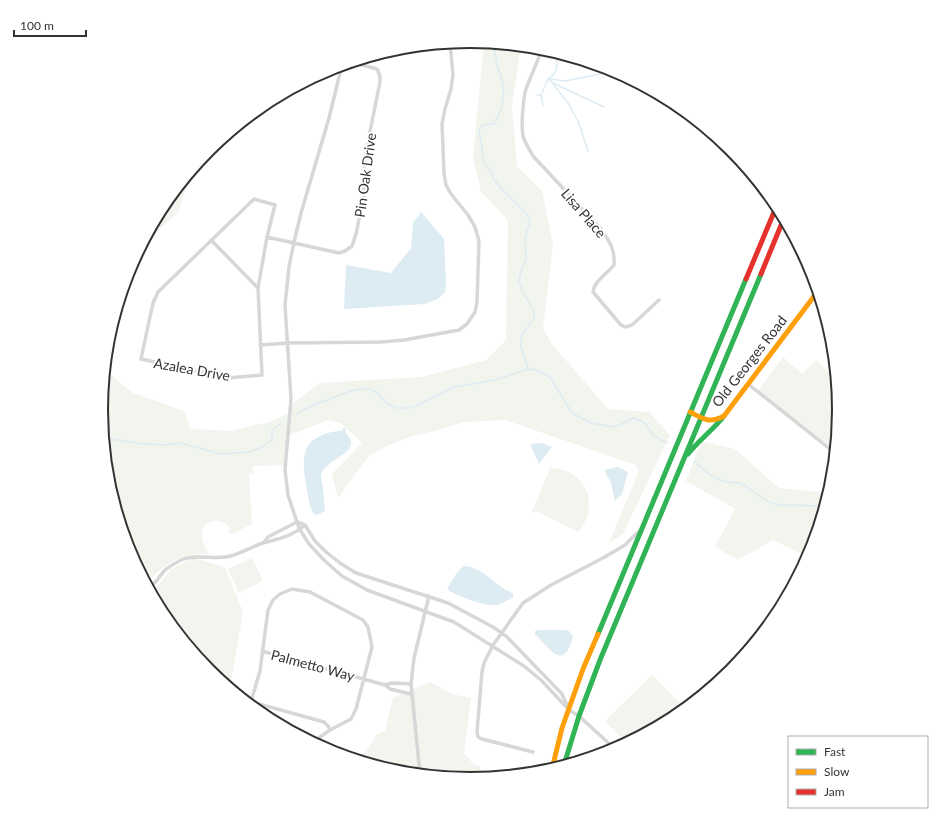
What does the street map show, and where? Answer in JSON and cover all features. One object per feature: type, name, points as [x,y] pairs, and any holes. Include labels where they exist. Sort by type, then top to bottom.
[{"type":"main road","points":[[554,762],[562,728],[583,669],[773,212]]},
{"type":"main road","points":[[566,759],[600,660],[781,225]]},
{"type":"main road","name":"Old Georges Road","points":[[690,412],[710,421],[716,421],[724,416],[814,297]]},
{"type":"main road","points":[[684,458],[699,441],[713,430],[724,416]]},
{"type":"street","points":[[260,345],[288,343],[381,342],[448,333],[459,330],[467,324],[475,312],[477,302],[479,241],[475,227],[468,215],[450,194],[446,185],[444,173],[442,124],[451,89],[453,74],[451,49]]},
{"type":"street","name":"Lisa Place","points":[[540,55],[523,100],[522,135],[533,156],[601,229],[615,254],[614,265],[597,283],[593,292],[620,325],[625,328],[632,325],[659,300]]},
{"type":"street","name":"Pin Oak Drive","points":[[294,242],[339,253],[346,251],[352,246],[364,196],[366,151],[380,82],[380,76],[377,69],[361,65]]},
{"type":"street","points":[[340,72],[294,242],[285,305],[291,399],[285,470],[288,495],[300,530],[309,544],[342,576],[367,590],[454,622],[493,645],[524,666],[542,681],[569,710],[580,716],[609,744]]},
{"type":"street","name":"Azalea Drive","points":[[254,199],[275,206],[267,237],[258,288],[262,376],[227,378],[141,360],[153,303],[158,292],[211,240],[254,199]]},
{"type":"street","points":[[267,237],[294,242]]},
{"type":"street","points":[[211,240],[258,288]]},
{"type":"street","points":[[748,384],[830,449]]},
{"type":"street","points":[[297,522],[304,525],[314,541],[325,552],[340,564],[356,573],[429,596],[460,609],[501,633],[521,650],[562,694],[569,710]]},
{"type":"street","points":[[263,543],[268,537],[297,522]]},
{"type":"street","points":[[153,585],[164,571],[172,564],[182,560],[194,557],[225,558],[240,554],[263,543],[300,530],[304,525]]},
{"type":"street","points":[[533,752],[478,737],[477,732],[482,672],[493,645],[523,603],[551,585],[625,545],[643,527]]},
{"type":"street","points":[[252,699],[260,670],[268,610],[273,600],[280,594],[292,589],[310,592],[363,620],[368,627],[372,647],[356,709],[351,719],[318,738]]},
{"type":"street","points":[[419,768],[411,684],[414,658],[429,596]]},
{"type":"street","name":"Palmetto Way","points":[[262,651],[385,685]]},
{"type":"street","points":[[385,685],[392,683],[405,685],[411,684]]},
{"type":"street","points":[[385,685],[390,689],[411,694]]},
{"type":"street","points":[[262,706],[324,722],[330,730]]},
{"type":"shaded area","points":[[483,49],[520,52],[512,105],[517,166],[542,191],[553,245],[543,328],[551,343],[608,409],[649,412],[670,435],[623,534],[609,543],[639,471],[636,465],[505,420],[464,422],[439,430],[412,436],[384,447],[369,456],[338,498],[332,474],[362,443],[341,423],[328,420],[287,436],[285,465],[253,466],[253,474],[249,474],[252,524],[230,534],[228,531],[231,528],[223,522],[210,522],[204,528],[202,533],[202,539],[209,554],[192,555],[178,559],[152,577],[149,577],[127,526],[115,481],[109,434],[108,410],[110,374],[133,393],[184,411],[190,429],[231,431],[269,422],[291,413],[290,406],[319,383],[422,377],[486,360],[506,340],[508,220],[481,192],[473,157]]},
{"type":"shaded area","points":[[188,184],[178,212],[151,238],[169,209]]},
{"type":"shaded area","points":[[421,212],[444,239],[445,292],[438,299],[424,304],[344,309],[346,265],[391,273],[411,248],[413,223]]},
{"type":"shaded area","points":[[783,357],[802,374],[816,360],[830,373],[832,410],[830,446],[756,393]]},
{"type":"shaded area","points":[[346,428],[345,432],[350,439],[351,445],[348,450],[329,464],[321,476],[325,511],[317,515],[314,514],[309,503],[304,467],[305,453],[310,443],[314,439],[331,432],[342,431]]},
{"type":"shaded area","points":[[703,442],[735,449],[779,488],[823,492],[813,526],[802,554],[773,540],[738,560],[715,547],[735,509],[686,481],[698,450]]},
{"type":"shaded area","points":[[543,443],[552,447],[539,464],[530,444]]},
{"type":"shaded area","points":[[618,467],[628,472],[622,494],[615,501],[611,483],[604,470]]},
{"type":"shaded area","points":[[550,468],[573,474],[581,481],[586,490],[589,500],[589,511],[578,532],[536,511],[533,513],[531,508],[534,508]]},
{"type":"shaded area","points":[[193,558],[225,567],[243,612],[231,682],[198,649],[157,593],[157,587],[171,569]]},
{"type":"shaded area","points":[[252,558],[263,581],[239,593],[228,569]]},
{"type":"shaded area","points":[[463,566],[477,569],[500,586],[513,593],[513,597],[500,604],[491,605],[470,600],[451,592],[447,589]]},
{"type":"shaded area","points":[[535,631],[569,631],[573,637],[567,651],[560,656],[553,653],[535,634]]},
{"type":"shaded area","points":[[652,675],[681,704],[651,724],[622,739],[605,721]]},
{"type":"shaded area","points":[[430,682],[452,694],[471,698],[464,753],[474,765],[479,766],[482,772],[423,769],[376,760],[359,755],[366,752],[377,734],[385,731],[393,698]]},
{"type":"waterway","points":[[494,49],[497,65],[502,78],[502,102],[495,123],[481,126],[479,130],[484,163],[491,171],[493,178],[500,187],[526,213],[530,221],[525,239],[526,259],[519,281],[522,290],[534,312],[534,318],[521,337],[521,346],[528,369]]},
{"type":"waterway","points":[[548,79],[556,70],[557,58]]},
{"type":"waterway","points":[[550,79],[565,81],[603,73]]},
{"type":"waterway","points":[[537,95],[541,95],[548,79],[551,81],[568,103],[578,121],[588,151]]},
{"type":"waterway","points":[[553,83],[604,107]]},
{"type":"waterway","points":[[541,95],[543,106]]},
{"type":"waterway","points":[[296,415],[316,404],[351,391],[368,388],[378,393],[385,402],[396,408],[411,408],[454,387],[495,380],[528,369],[536,370],[550,377],[572,413],[591,423],[613,427],[634,418],[645,423],[654,436],[667,443]]},
{"type":"waterway","points":[[109,439],[143,444],[166,445],[180,443],[221,454],[249,452],[262,447],[272,440],[272,430],[281,423]]},
{"type":"waterway","points":[[694,461],[712,476],[727,482],[742,484],[774,504],[819,506]]},
{"type":"traffic: fast","points":[[566,759],[579,716],[600,660],[761,274]]},
{"type":"traffic: fast","points":[[598,634],[746,279]]},
{"type":"traffic: fast","points":[[688,454],[724,416]]},
{"type":"traffic: slow","points":[[690,412],[707,420],[714,420],[724,416],[814,297]]},
{"type":"traffic: slow","points":[[554,762],[562,728],[583,669],[598,634]]},
{"type":"traffic: jam","points":[[746,279],[774,213]]},
{"type":"traffic: jam","points":[[761,274],[781,225]]}]
